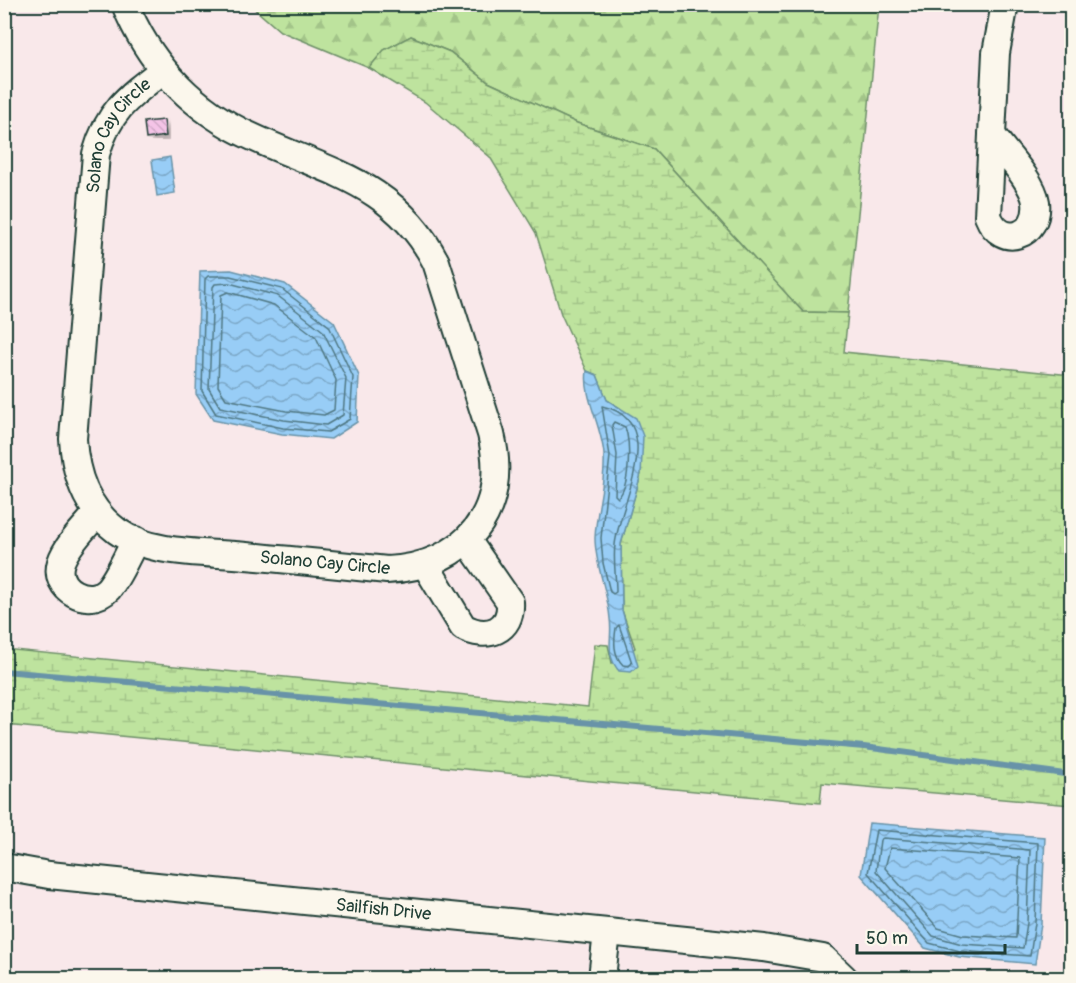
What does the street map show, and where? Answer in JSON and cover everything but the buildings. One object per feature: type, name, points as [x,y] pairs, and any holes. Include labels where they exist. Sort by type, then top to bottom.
[{"type":"street","name":"Solano Cay Circle","points":[[125,4],[148,50],[163,70],[191,97],[238,130],[373,191],[409,219],[424,240],[436,262],[495,448],[497,462],[490,502],[474,532],[444,557],[425,564],[387,570],[154,547],[116,530],[97,513],[82,486],[74,460],[73,439],[96,154],[102,132],[113,113],[127,98],[163,70]]},
{"type":"street","points":[[992,135],[996,53],[1005,4]]},
{"type":"street","points":[[97,513],[61,563],[61,582],[66,590],[86,597],[98,596],[108,588],[136,540]]},
{"type":"street","points":[[425,564],[463,627],[482,634],[493,633],[502,628],[511,612],[510,602],[467,540]]},
{"type":"street","name":"Sailfish Drive","points":[[4,867],[61,876],[764,948],[823,958],[844,978]]},
{"type":"street","points":[[602,978],[607,932]]},
{"type":"green space","points":[[250,5],[879,5],[848,313],[803,312],[654,149],[577,123],[488,82],[450,52],[411,36],[384,50],[369,68],[280,31]]},
{"type":"green space","points":[[411,36],[450,52],[488,82],[577,123],[654,149],[803,312],[848,313],[844,352],[1071,375],[1071,805],[822,783],[820,803],[5,725],[4,649],[588,707],[595,644],[608,645],[612,663],[635,648],[622,610],[621,544],[641,474],[620,408],[607,400],[597,375],[587,371],[561,314],[536,233],[490,157],[425,102],[369,68],[384,50]]},
{"type":"green space","points":[[1071,918],[1071,978],[1066,978]]},
{"type":"water","points":[[170,157],[175,193],[157,196],[152,160]]},
{"type":"water","points":[[231,270],[285,284],[334,322],[359,376],[357,422],[331,439],[282,434],[213,420],[196,394],[200,271]]},
{"type":"water","points":[[587,371],[597,375],[607,400],[636,418],[643,436],[641,474],[621,544],[622,610],[638,666],[631,672],[619,671],[610,652],[609,609],[597,559],[595,538],[604,476],[604,455],[590,401],[586,381]]},
{"type":"water","points":[[869,823],[1045,837],[1041,924],[1035,964],[959,957],[925,948],[861,875]]},
{"type":"waterway","points":[[4,671],[864,747],[1072,775]]}]
